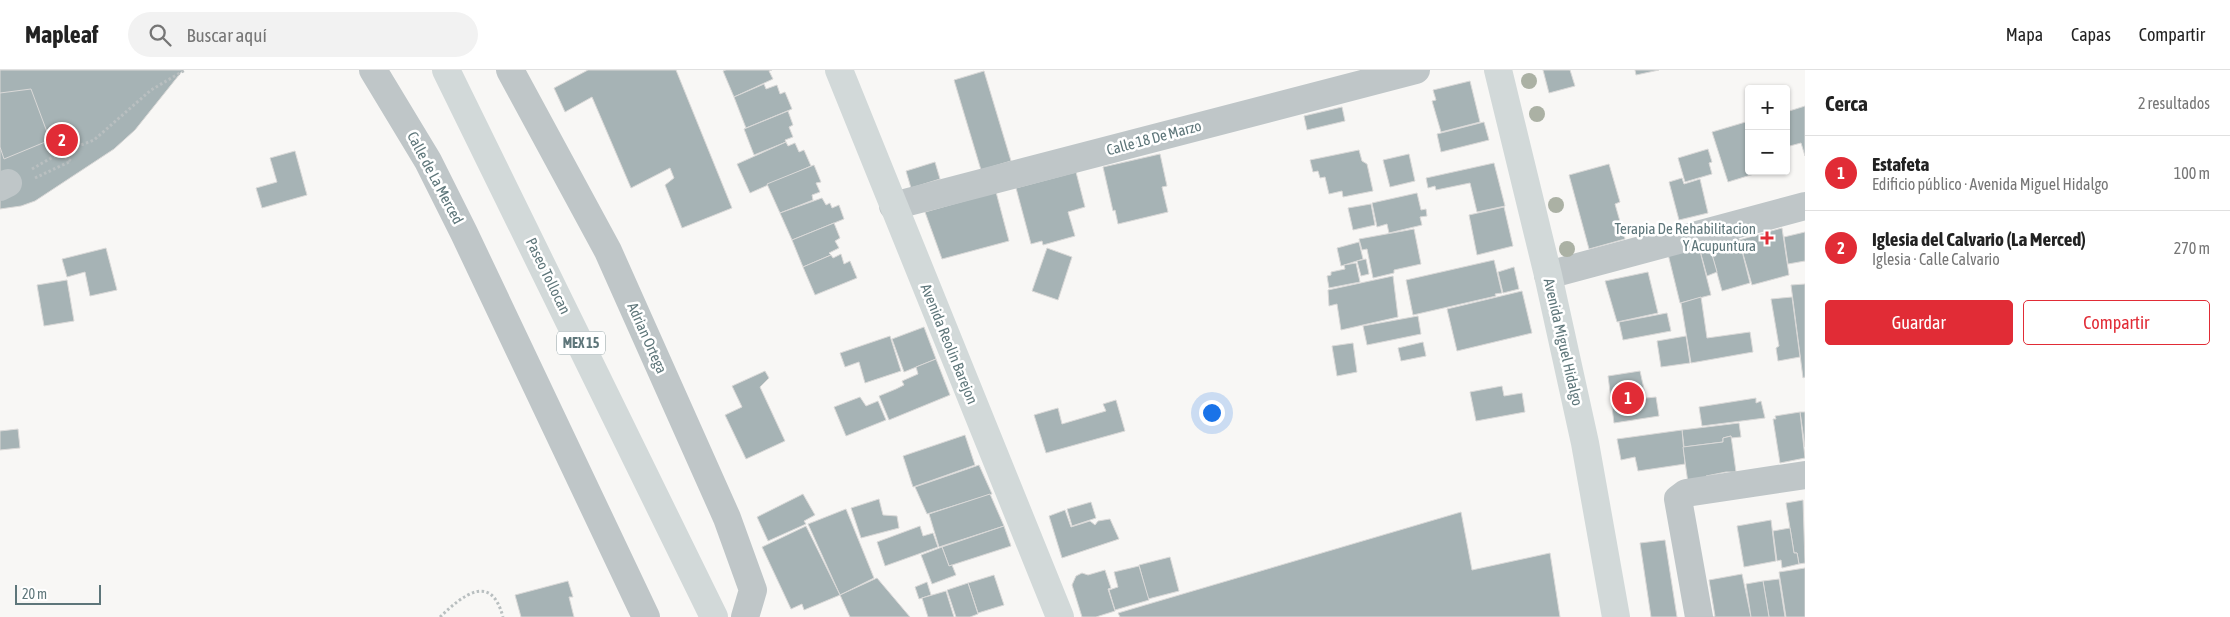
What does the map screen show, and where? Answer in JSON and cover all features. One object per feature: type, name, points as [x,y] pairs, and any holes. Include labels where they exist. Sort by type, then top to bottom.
[{"type":"main road","name":"Paseo Tollocan","points":[[446,70],[714,617]]},
{"type":"main road","name":"Avenida Reolin Barejon","points":[[839,70],[1060,617]]},
{"type":"main road","name":"Avenida Miguel Hidalgo","points":[[1498,70],[1548,275],[1585,443],[1616,617]]},
{"type":"street","name":"Calle de La Merced","points":[[373,70],[428,161],[646,617]]},
{"type":"street","name":"Adrian Ortega","points":[[510,70],[608,251],[727,518],[752,590],[765,617]]},
{"type":"street","name":"Calle 18 De Marzo","points":[[893,206],[1416,70]]},
{"type":"street","points":[[1548,275],[1805,206]]},
{"type":"street","points":[[1699,617],[1678,499],[1686,493],[1805,475]]},
{"type":"street","points":[[745,617],[752,590]]},
{"type":"path","points":[[13,183],[60,153],[94,140],[151,90],[185,70]]},
{"type":"path","points":[[13,183],[71,161],[60,153]]},
{"type":"path","points":[[440,617],[468,594],[479,590],[488,591],[494,596],[500,605],[503,617]]},
{"type":"building","points":[[0,70],[183,70],[135,130],[114,149],[35,201],[21,206],[0,209]]},
{"type":"building","points":[[588,70],[676,70],[732,208],[682,228],[665,185],[674,178],[670,168],[631,188],[592,97],[565,112],[554,88]]},
{"type":"building","points":[[772,70],[769,71],[773,79],[734,97],[723,71]]},
{"type":"building","points":[[1543,70],[1570,70],[1575,86],[1549,93]]},
{"type":"building","points":[[1635,70],[1659,70],[1636,75]]},
{"type":"building","points":[[984,71],[1011,161],[981,170],[954,80]]},
{"type":"building","points":[[1470,81],[1480,122],[1441,132],[1432,101],[1436,100],[1433,90]]},
{"type":"building","points":[[764,84],[766,89],[777,85],[780,94],[785,92],[792,109],[746,128],[734,97]]},
{"type":"building","points":[[31,89],[50,140],[4,159],[0,147],[0,93]]},
{"type":"building","points":[[1805,106],[1805,156],[1801,143],[1790,146],[1790,111]]},
{"type":"building","points":[[1342,107],[1345,121],[1307,130],[1304,116]]},
{"type":"building","points":[[788,111],[793,125],[789,127],[793,137],[785,140],[786,142],[754,155],[744,129]]},
{"type":"building","points":[[1484,122],[1489,140],[1441,152],[1437,134]]},
{"type":"building","points":[[1745,122],[1745,175],[1751,175],[1728,182],[1712,132]]},
{"type":"building","points":[[786,142],[788,146],[795,143],[799,152],[804,150],[811,166],[750,193],[737,164]]},
{"type":"building","points":[[1708,149],[1712,162],[1709,163],[1712,174],[1685,182],[1678,158]]},
{"type":"building","points":[[1359,150],[1362,161],[1367,164],[1373,191],[1343,197],[1342,191],[1329,194],[1325,177],[1320,178],[1318,171],[1313,172],[1310,160]]},
{"type":"building","points":[[295,151],[307,195],[262,208],[256,188],[277,182],[270,158]]},
{"type":"building","points":[[1160,154],[1167,186],[1162,187],[1168,212],[1118,224],[1115,210],[1113,211],[1103,167]]},
{"type":"building","points":[[1409,154],[1415,181],[1390,187],[1383,160]]},
{"type":"building","points":[[935,162],[940,179],[911,188],[906,171]]},
{"type":"building","points":[[1494,163],[1505,206],[1477,212],[1470,183],[1436,190],[1435,186],[1428,188],[1426,178]]},
{"type":"building","points":[[1609,164],[1620,202],[1615,204],[1625,239],[1589,249],[1569,175]]},
{"type":"building","points":[[814,165],[821,182],[816,183],[820,192],[812,195],[813,200],[780,213],[767,184]]},
{"type":"building","points":[[1076,172],[1085,207],[1068,212],[1075,236],[1043,245],[1042,241],[1031,244],[1016,188]]},
{"type":"building","points":[[1682,178],[1684,184],[1700,179],[1708,213],[1679,220],[1669,182]]},
{"type":"building","points":[[996,192],[1009,241],[942,259],[925,212]]},
{"type":"building","points":[[1417,193],[1421,210],[1426,209],[1427,216],[1420,217],[1422,225],[1389,233],[1387,224],[1377,227],[1372,203]]},
{"type":"building","points":[[822,198],[826,205],[830,203],[832,208],[839,205],[844,219],[792,240],[780,213]]},
{"type":"building","points":[[1371,204],[1375,225],[1353,230],[1348,208]]},
{"type":"building","points":[[1504,207],[1513,246],[1477,255],[1469,215]]},
{"type":"building","points":[[834,223],[840,238],[835,241],[839,248],[829,253],[831,255],[803,267],[792,240]]},
{"type":"building","points":[[1782,228],[1789,275],[1752,285],[1739,240]]},
{"type":"building","points":[[1414,229],[1421,264],[1394,270],[1394,273],[1373,278],[1367,249],[1362,250],[1359,239]]},
{"type":"building","points":[[1805,232],[1805,261],[1788,264],[1784,237]]},
{"type":"building","points":[[1738,235],[1750,283],[1722,291],[1709,244]]},
{"type":"building","points":[[1359,242],[1363,259],[1341,266],[1337,248]]},
{"type":"building","points":[[1709,244],[1717,272],[1707,276],[1699,247]]},
{"type":"building","points":[[1699,247],[1711,295],[1680,303],[1668,254]]},
{"type":"building","points":[[106,248],[117,290],[90,296],[85,272],[67,277],[62,259]]},
{"type":"building","points":[[1047,248],[1072,257],[1058,300],[1032,291]]},
{"type":"building","points":[[841,254],[844,264],[850,261],[857,278],[815,295],[803,267],[831,255],[833,258]]},
{"type":"building","points":[[1366,259],[1369,274],[1361,276],[1357,261]]},
{"type":"building","points":[[1494,260],[1502,293],[1413,315],[1406,280]]},
{"type":"building","points":[[1356,263],[1360,282],[1329,288],[1327,276],[1331,275],[1331,272],[1345,269],[1344,265]]},
{"type":"building","points":[[1514,267],[1519,289],[1503,293],[1498,272]]},
{"type":"building","points":[[1648,272],[1658,313],[1617,322],[1605,281]]},
{"type":"building","points":[[1393,276],[1398,317],[1341,330],[1337,304],[1329,306],[1328,290]]},
{"type":"building","points":[[67,280],[74,321],[44,326],[37,285]]},
{"type":"building","points":[[1805,284],[1805,377],[1803,378],[1791,285]]},
{"type":"building","points":[[1522,291],[1532,333],[1457,351],[1447,309]]},
{"type":"building","points":[[1701,297],[1707,338],[1750,332],[1753,352],[1691,363],[1681,303]]},
{"type":"building","points":[[1792,297],[1800,357],[1778,361],[1776,348],[1779,346],[1771,299]]},
{"type":"building","points":[[1667,313],[1671,331],[1623,340],[1619,322]]},
{"type":"building","points":[[1418,316],[1421,334],[1367,345],[1363,326]]},
{"type":"building","points":[[924,327],[936,359],[904,372],[892,339]]},
{"type":"building","points":[[890,336],[901,371],[865,383],[859,362],[845,367],[840,353]]},
{"type":"building","points":[[1686,336],[1690,363],[1661,367],[1657,341]]},
{"type":"building","points":[[1423,342],[1426,356],[1401,361],[1398,348]]},
{"type":"building","points":[[1353,343],[1357,372],[1337,376],[1332,346]]},
{"type":"building","points":[[936,359],[950,395],[889,420],[879,396],[904,385],[902,381],[918,374],[916,367]]},
{"type":"building","points":[[765,371],[769,378],[760,387],[785,441],[746,459],[725,415],[742,407],[732,386]]},
{"type":"building","points":[[1640,371],[1646,398],[1656,397],[1659,416],[1614,423],[1608,376]]},
{"type":"building","points":[[1502,386],[1504,396],[1522,393],[1525,412],[1476,421],[1470,392]]},
{"type":"building","points":[[860,397],[866,406],[878,401],[886,420],[846,436],[834,407]]},
{"type":"building","points":[[1756,398],[1756,403],[1761,401],[1765,418],[1702,426],[1699,407]]},
{"type":"building","points":[[1116,400],[1125,431],[1046,453],[1034,415],[1058,408],[1062,424],[1106,411],[1103,404]]},
{"type":"building","points":[[1800,412],[1805,412],[1805,447]]},
{"type":"building","points":[[1800,412],[1805,458],[1780,463],[1773,419],[1776,419],[1775,416]]},
{"type":"building","points":[[1739,423],[1741,437],[1731,438],[1731,436],[1723,438],[1723,442],[1684,447],[1682,430]]},
{"type":"building","points":[[18,429],[20,448],[0,450],[0,431]]},
{"type":"building","points":[[1682,430],[1685,464],[1638,471],[1635,457],[1621,460],[1617,439]]},
{"type":"building","points":[[965,435],[975,465],[913,487],[903,456]]},
{"type":"building","points":[[1731,436],[1736,472],[1706,476],[1707,481],[1688,483],[1683,447],[1723,442],[1723,438]]},
{"type":"building","points":[[979,465],[992,494],[927,514],[915,487]]},
{"type":"building","points":[[803,494],[815,515],[804,521],[806,524],[768,541],[757,517]]},
{"type":"building","points":[[990,494],[1004,526],[939,547],[929,514]]},
{"type":"building","points":[[879,499],[883,515],[897,516],[899,528],[861,538],[851,508]]},
{"type":"building","points":[[1803,500],[1805,563],[1799,564],[1797,553],[1794,553],[1786,503]]},
{"type":"building","points":[[1091,502],[1096,518],[1072,526],[1067,509]]},
{"type":"building","points":[[846,509],[874,578],[840,595],[808,524]]},
{"type":"building","points":[[1065,510],[1071,527],[1090,521],[1095,525],[1098,521],[1110,519],[1119,539],[1062,558],[1049,516]]},
{"type":"building","points":[[1461,512],[1472,570],[1550,553],[1560,617],[1120,617],[1118,613]]},
{"type":"building","points":[[1771,520],[1776,561],[1744,567],[1737,526]]},
{"type":"building","points":[[806,526],[840,595],[804,610],[802,604],[791,609],[762,547]]},
{"type":"building","points":[[920,526],[923,536],[933,533],[938,547],[885,566],[877,542]]},
{"type":"building","points":[[1004,526],[1011,546],[949,566],[942,547]]},
{"type":"building","points":[[1790,528],[1794,553],[1797,553],[1799,564],[1782,568],[1781,560],[1777,561],[1773,531]]},
{"type":"building","points":[[1665,540],[1677,617],[1651,617],[1640,543]]},
{"type":"building","points":[[942,547],[949,566],[952,565],[956,575],[932,584],[921,555]]},
{"type":"building","points":[[1170,557],[1179,591],[1148,599],[1139,565]]},
{"type":"building","points":[[1139,566],[1149,600],[1115,610],[1109,590],[1118,587],[1114,572]]},
{"type":"building","points":[[1805,568],[1805,617],[1786,617],[1779,572]]},
{"type":"building","points":[[1105,570],[1111,588],[1108,589],[1115,611],[1096,617],[1082,617],[1072,585],[1076,576],[1082,573],[1088,575]]},
{"type":"building","points":[[1742,574],[1751,617],[1713,617],[1715,616],[1709,580]]},
{"type":"building","points":[[994,575],[1004,605],[978,613],[968,583]]},
{"type":"building","points":[[877,578],[910,617],[850,617],[840,595]]},
{"type":"building","points":[[1779,579],[1785,617],[1769,617],[1763,581]]},
{"type":"building","points":[[568,581],[573,597],[569,597],[574,617],[521,617],[515,595]]},
{"type":"building","points":[[1763,581],[1769,617],[1751,617],[1746,584]]},
{"type":"building","points":[[927,582],[931,595],[919,599],[915,587]]},
{"type":"building","points":[[968,583],[978,614],[970,617],[956,617],[947,590]]},
{"type":"building","points":[[946,591],[954,617],[928,617],[922,598]]},
{"type":"place","name":"Iglesia del Calvario (La Merced)","points":[[62,140]]},
{"type":"place","name":"Terapia De Rehabilitacion Y Acupuntura","points":[[1767,238]]},
{"type":"place","name":"Estafeta","points":[[1628,398]]}]
